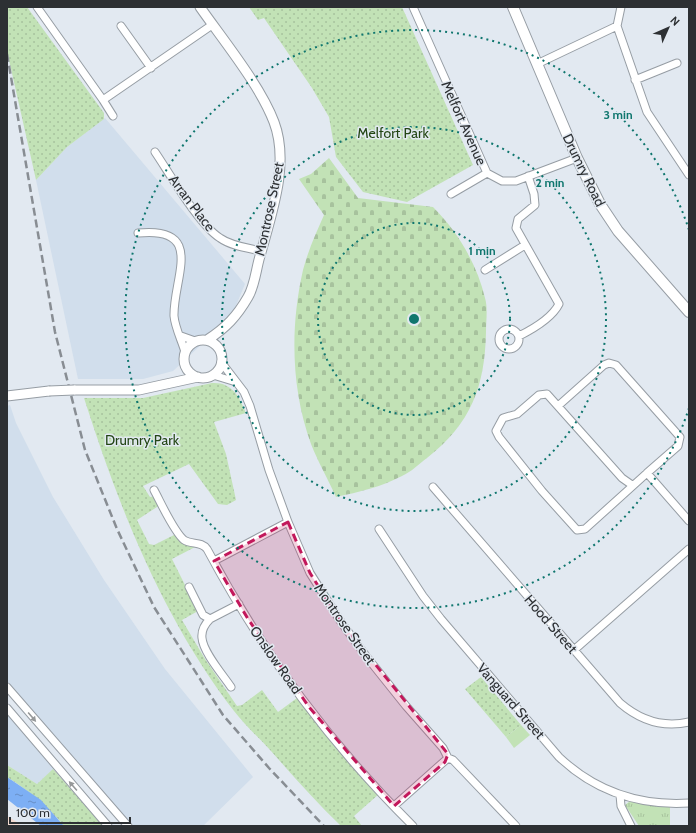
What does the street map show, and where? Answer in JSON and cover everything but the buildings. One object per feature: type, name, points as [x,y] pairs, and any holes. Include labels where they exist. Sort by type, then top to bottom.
[{"type":"main road","name":"Drumry Road","points":[[513,7],[577,158],[600,204],[618,231],[689,312]]},
{"type":"street","points":[[38,7],[113,116]]},
{"type":"street","name":"Montrose Street","points":[[200,7],[265,103],[274,122],[279,139],[280,159],[277,184],[249,295],[224,329],[207,340]]},
{"type":"street","name":"Melfort Avenue","points":[[413,7],[487,173],[496,179],[509,182],[577,158]]},
{"type":"street","points":[[621,7],[617,26],[635,80],[648,112],[689,175]]},
{"type":"street","points":[[103,100],[212,25]]},
{"type":"street","points":[[121,26],[150,68]]},
{"type":"street","points":[[537,64],[617,26]]},
{"type":"street","points":[[635,80],[677,64]]},
{"type":"street","name":"Arran Place","points":[[155,152],[207,227],[220,239],[261,251]]},
{"type":"street","points":[[452,194],[487,173]]},
{"type":"street","points":[[519,336],[535,327],[554,311],[559,304],[556,294],[525,245],[515,225],[518,219],[535,205],[534,194],[528,176]]},
{"type":"street","points":[[138,233],[154,232],[167,234],[173,238],[181,255],[181,271],[174,316],[185,352],[184,364],[175,381]]},
{"type":"street","points":[[485,270],[525,245]]},
{"type":"street","name":"Montrose Street","points":[[220,351],[224,329]]},
{"type":"street","points":[[7,396],[49,391],[139,390],[175,381],[198,377],[208,377],[213,374],[218,369],[221,362],[220,351],[212,342],[207,340],[195,341],[181,336]]},
{"type":"street","points":[[185,352],[195,341]]},
{"type":"street","name":"Montrose Street","points":[[221,362],[244,392],[252,410],[265,458],[288,522],[310,573],[341,622],[397,695],[448,754],[448,758],[453,760],[516,826]]},
{"type":"street","points":[[558,406],[604,365],[609,363],[616,365],[680,437],[678,446],[632,485],[585,529],[580,530],[574,527],[518,462],[499,436],[496,431],[503,418],[517,414],[539,395],[547,394],[622,478],[632,485]]},
{"type":"street","points":[[184,364],[187,370],[198,377]]},
{"type":"street","points":[[213,374],[236,382]]},
{"type":"street","points":[[647,473],[689,521]]},
{"type":"street","name":"Hood Street","points":[[432,487],[613,696],[630,712],[652,722],[666,725],[689,722]]},
{"type":"street","name":"Onslow Road","points":[[154,490],[185,541],[205,545],[239,604],[279,666],[313,713],[343,750],[413,826]]},
{"type":"street","points":[[214,561],[288,522]]},
{"type":"street","name":"Vanguard Street","points":[[379,529],[423,596],[441,619],[559,757],[584,778],[620,795],[651,802],[689,803]]},
{"type":"street","points":[[574,650],[688,553]]},
{"type":"street","points":[[189,587],[203,615],[210,619]]},
{"type":"street","points":[[231,687],[209,653],[202,638],[205,625],[210,619],[239,604]]},
{"type":"street","points":[[7,687],[128,826]]},
{"type":"street","points":[[7,708],[108,826]]},
{"type":"street","points":[[394,806],[448,758]]},
{"type":"street","points":[[620,795],[621,806],[631,826]]},
{"type":"highlighted area","points":[[288,522],[310,573],[341,622],[448,754],[445,762],[394,806],[309,707],[248,619],[214,561]]},
{"type":"shaded area","points":[[105,118],[245,284],[235,308],[219,328],[173,371],[143,379],[78,379],[36,180],[67,147]]},
{"type":"shaded area","points":[[10,405],[16,423],[53,497],[104,580],[165,669],[253,777],[203,826],[128,826],[7,687],[7,406]]},
{"type":"shaded area","points":[[7,708],[56,767],[37,784],[7,765]]},
{"type":"shaded area","points":[[7,816],[17,822],[21,826],[7,826]]},
{"type":"green space","points":[[7,7],[27,7],[104,113],[104,119],[67,147],[36,180],[7,51]]},
{"type":"green space","name":"Melfort Park","points":[[249,7],[402,7],[473,165],[407,202],[363,192],[336,157],[329,117],[312,88],[264,18],[258,20]]},
{"type":"green space","points":[[329,158],[358,198],[433,207],[451,227],[472,261],[481,285],[487,310],[483,370],[473,402],[455,432],[415,468],[405,474],[378,486],[336,497],[314,451],[304,423],[299,402],[295,358],[296,314],[303,270],[324,215],[299,179],[311,174]]},
{"type":"green space","name":"Drumry Park","points":[[212,383],[225,385],[234,391],[241,401],[246,413],[214,422],[226,454],[236,500],[227,505],[218,504],[189,464],[143,486],[150,497],[155,496],[160,505],[137,520],[149,544],[154,545],[176,534],[197,546],[172,559],[198,611],[182,620],[205,659],[237,706],[242,705],[262,690],[278,712],[297,698],[379,794],[354,816],[362,826],[341,826],[238,716],[209,676],[165,601],[128,521],[112,480],[84,398],[143,398]]},
{"type":"green space","points":[[481,677],[521,725],[506,737],[465,689]]},
{"type":"green space","points":[[521,725],[530,735],[514,748],[506,737]]},
{"type":"green space","points":[[7,765],[37,784],[53,769],[103,826],[64,826],[38,799],[7,777]]},
{"type":"green space","points":[[630,801],[670,807],[670,826],[639,826],[625,805]]},
{"type":"water","points":[[7,777],[41,800],[64,826],[41,826],[7,799]]},
{"type":"railway","points":[[7,54],[55,332],[85,450],[117,529],[154,607],[223,715],[269,768],[324,826]]}]
